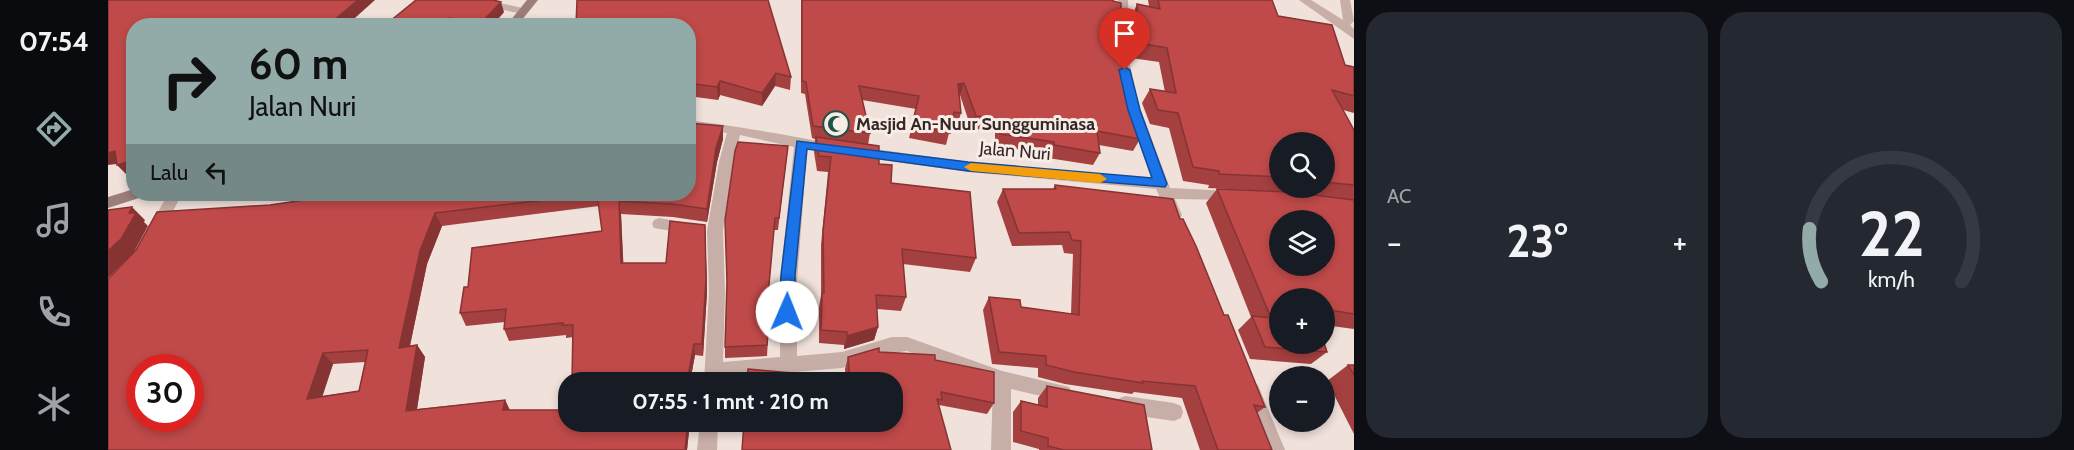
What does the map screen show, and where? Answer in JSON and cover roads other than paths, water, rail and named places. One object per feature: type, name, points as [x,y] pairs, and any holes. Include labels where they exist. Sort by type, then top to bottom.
[{"type":"street","points":[[470,0],[523,11]]},
{"type":"street","points":[[517,18],[533,0]]},
{"type":"street","points":[[1123,0],[1123,58],[1126,82],[1163,189],[1184,233]]},
{"type":"street","points":[[1304,0],[1344,25],[1354,36]]},
{"type":"street","points":[[1344,25],[1350,18],[1345,0]]},
{"type":"street","name":"Jalan Nuri","points":[[696,125],[735,129],[801,144],[968,167],[1243,197]]},
{"type":"street","points":[[714,372],[717,292],[715,231],[726,162],[735,129]]},
{"type":"street","points":[[789,366],[788,275],[801,144]]},
{"type":"street","points":[[108,202],[126,196]]},
{"type":"street","points":[[147,246],[171,201]]},
{"type":"street","points":[[659,224],[715,231]]},
{"type":"street","points":[[748,372],[842,360],[892,345],[908,344],[1002,379],[1076,396]]},
{"type":"street","points":[[1245,375],[1275,450]]},
{"type":"street","points":[[1000,450],[1002,379]]},
{"type":"street","points":[[1107,401],[1174,412]]},
{"type":"street","points":[[707,450],[709,432]]},
{"type":"place","name":"Masjid An-Nuur Sungguminasa","points":[[836,124]]}]
